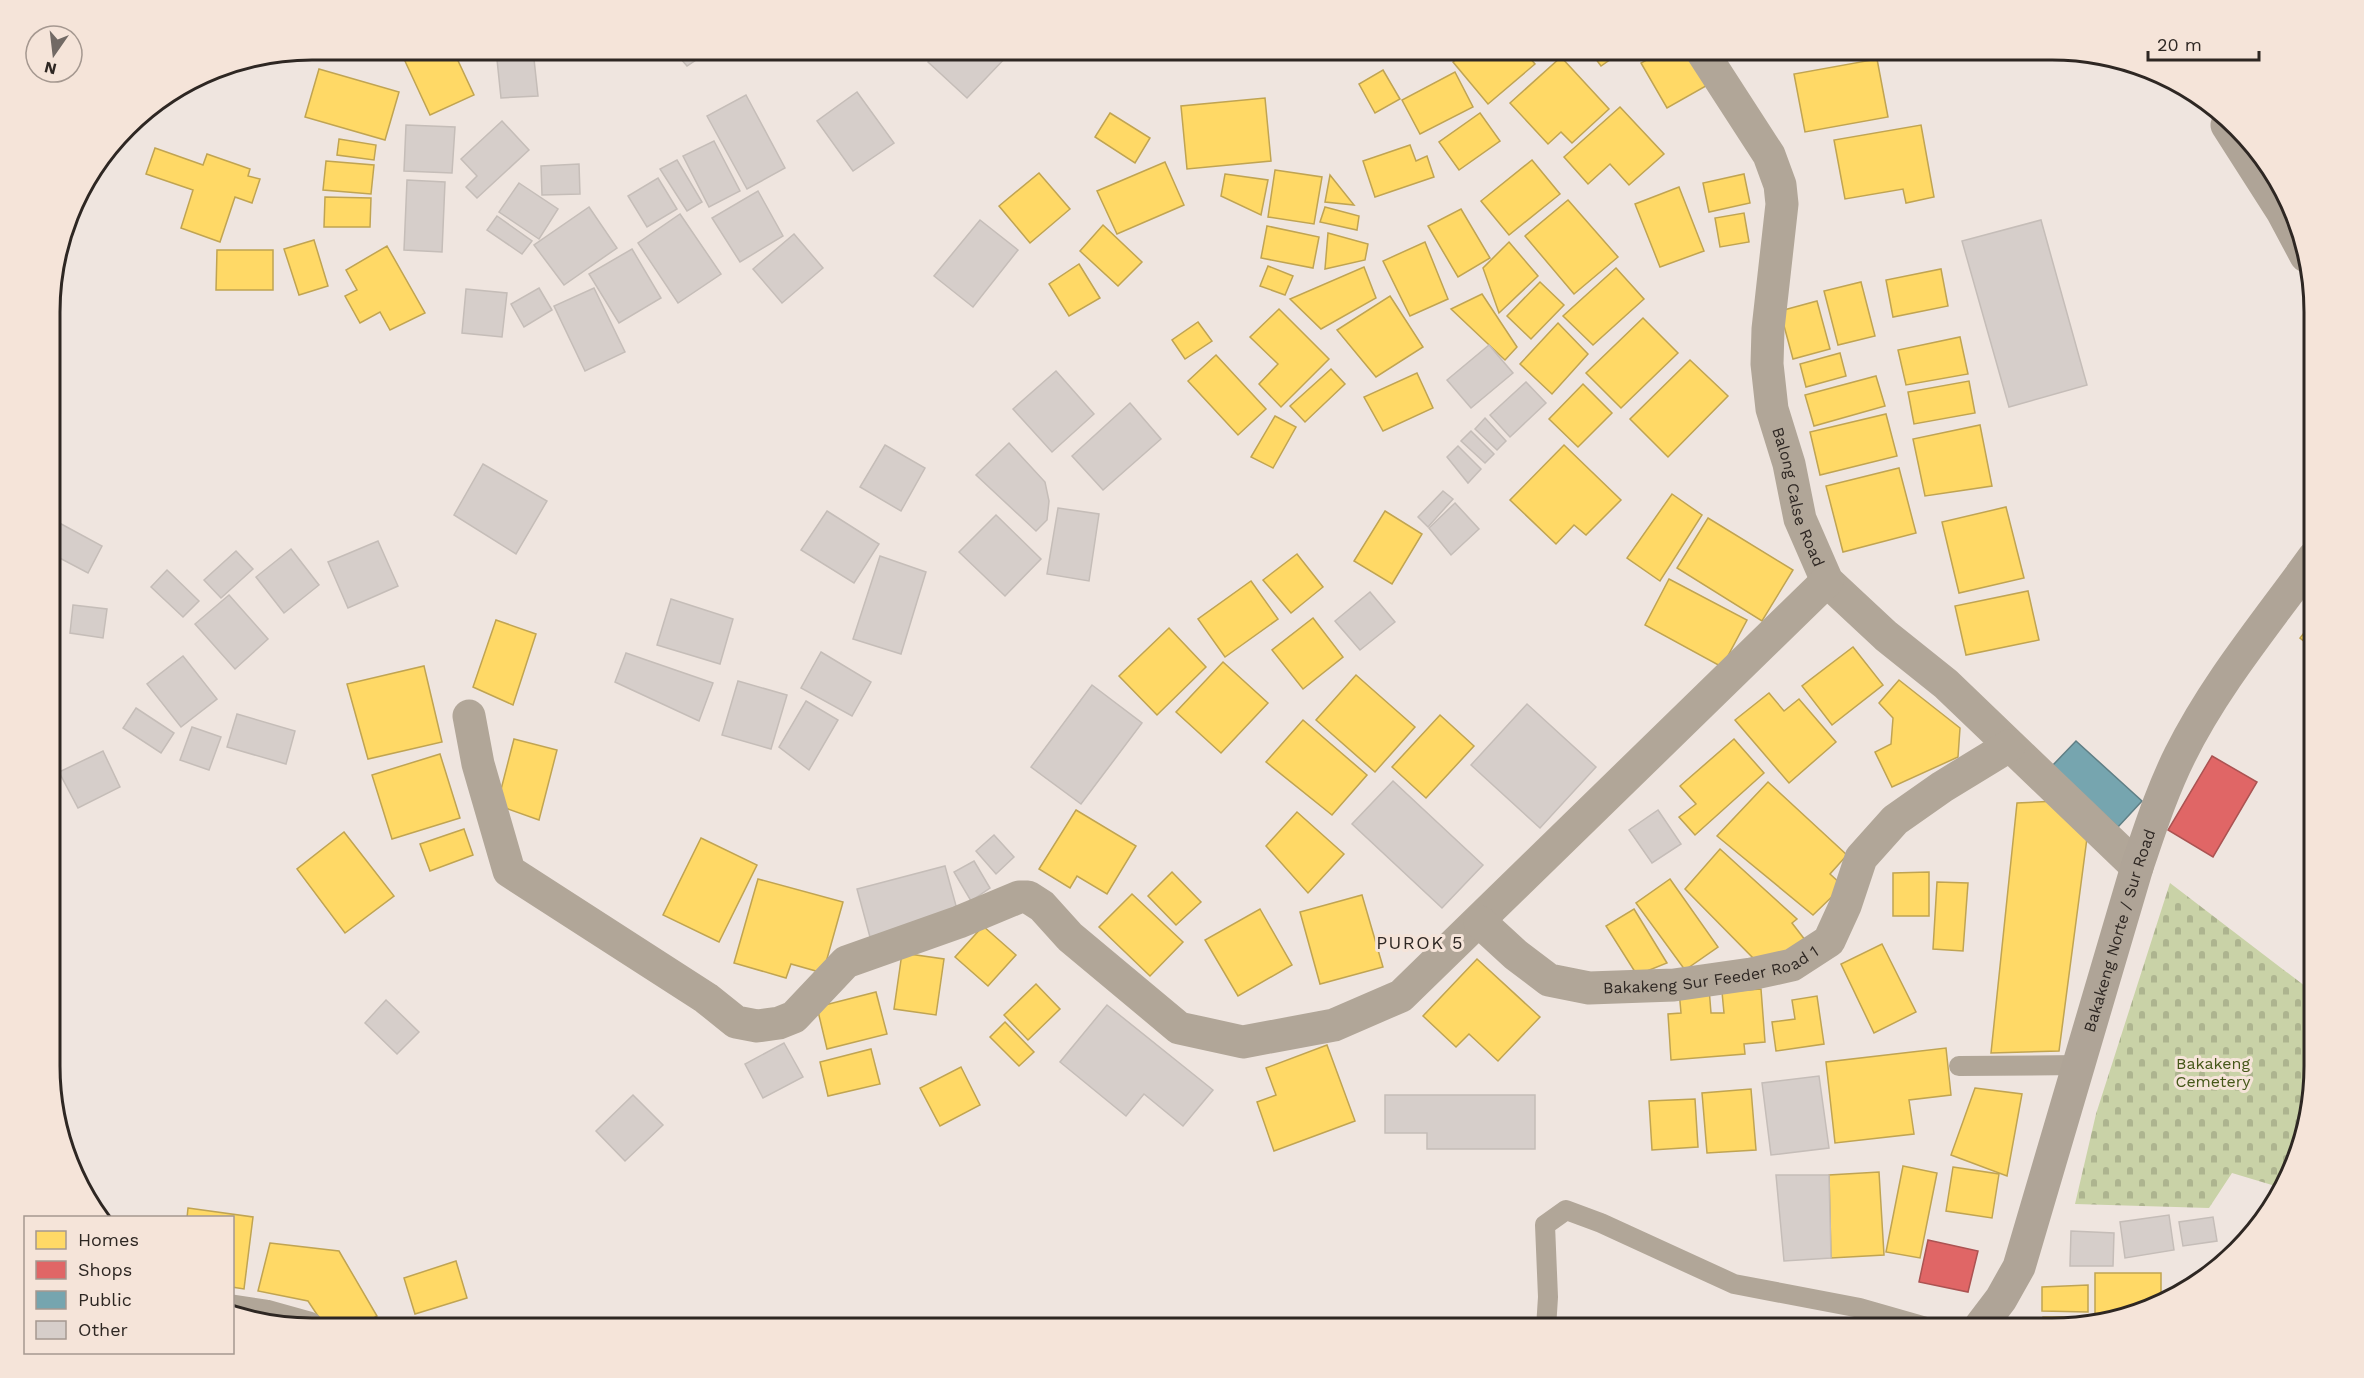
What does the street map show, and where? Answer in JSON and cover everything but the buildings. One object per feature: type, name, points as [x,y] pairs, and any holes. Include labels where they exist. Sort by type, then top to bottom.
[{"type":"main road","points":[[2242,146],[2269,183]]},
{"type":"main road","name":"Bakakeng Norte / Sur Road","points":[[1987,1318],[2001,1299],[2019,1267],[2158,803],[2180,754],[2216,693],[2304,571]]},
{"type":"street","name":"Balong Calse Road","points":[[1708,60],[1769,154],[1780,185],[1782,204],[1773,275],[1767,364],[1772,409],[1789,464],[1800,519],[1827,581],[1886,636],[1946,684],[2137,867]]},
{"type":"street","points":[[469,716],[478,764],[509,872],[706,998],[736,1022],[757,1026],[780,1023],[794,1017],[846,962],[959,922],[1019,897],[1029,897],[1042,906],[1070,937],[1179,1028],[1243,1042],[1334,1025],[1401,996],[1480,922],[1827,581]]},
{"type":"street","name":"Bakakeng Sur Feeder Road 1","points":[[1480,922],[1516,956],[1549,980],[1588,988],[1674,985],[1751,974],[1792,965],[1829,940],[1845,906],[1861,858],[1895,820],[1942,787],[2009,746]]},
{"type":"lane","points":[[1959,1066],[2080,1065]]},
{"type":"lane","points":[[1547,1318],[1545,1225],[1566,1210],[1601,1223],[1734,1284],[1860,1308],[1895,1318]]},
{"type":"green space","name":"Bakakeng Cemetery","points":[[2170,883],[2304,985],[2302,1099],[2291,1147],[2274,1186],[2232,1173],[2209,1208],[2075,1204],[2096,1114]]},
{"type":"district","name":"PUROK 5","points":[[1420,942]]}]
